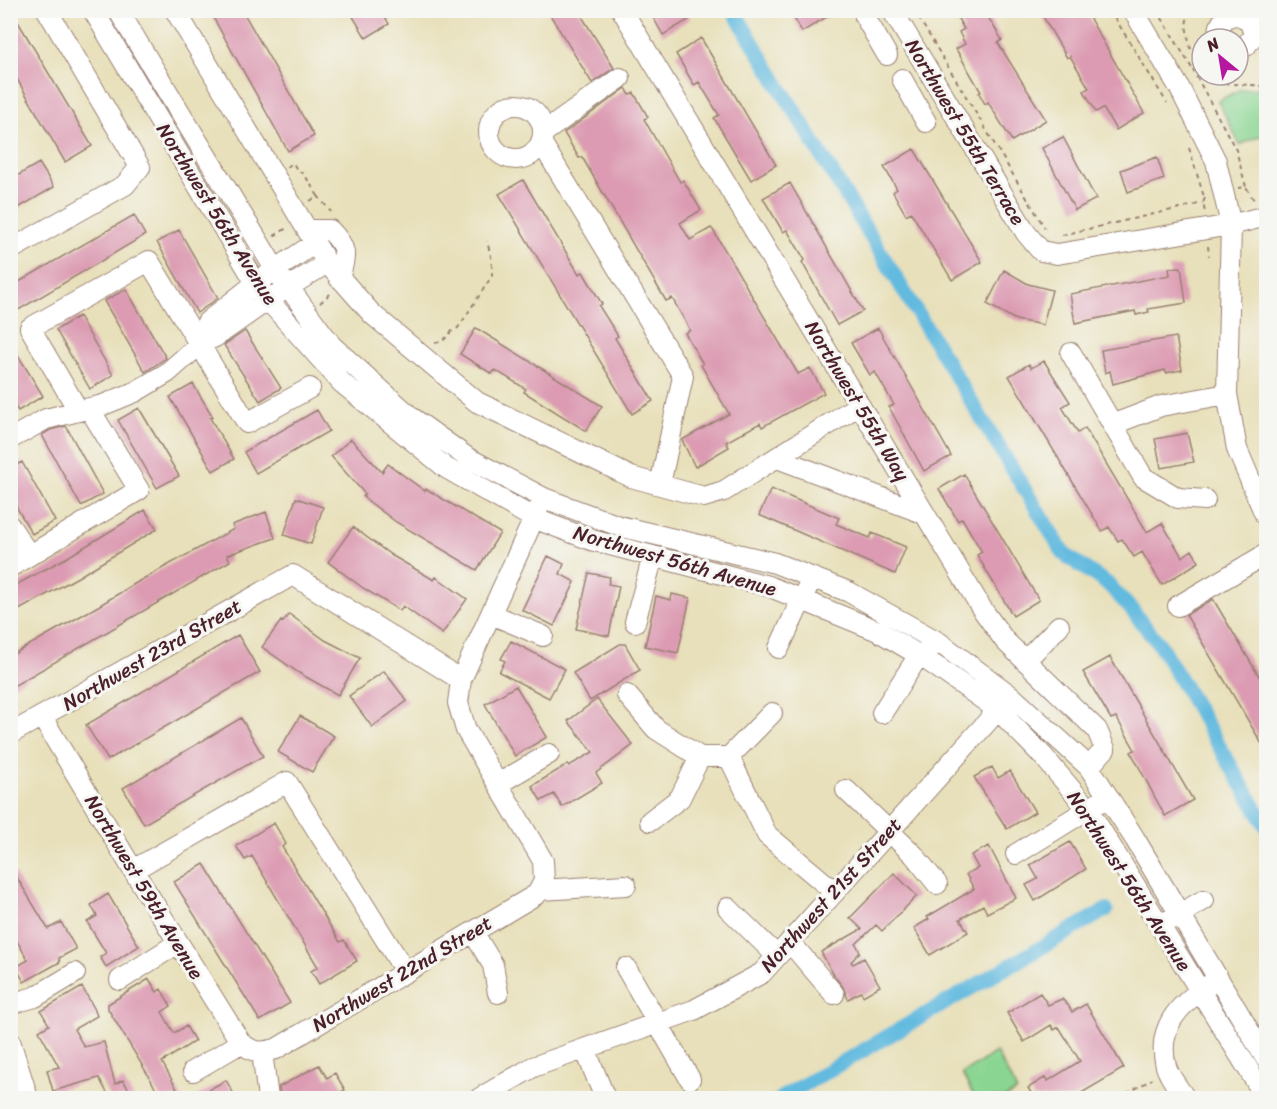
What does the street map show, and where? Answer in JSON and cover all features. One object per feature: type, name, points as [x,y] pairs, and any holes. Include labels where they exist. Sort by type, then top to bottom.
[{"type":"street","name":"Northwest 56th Avenue","points":[[10,250],[125,184],[140,167],[47,10]]},
{"type":"street","name":"Northwest 56th Avenue","points":[[93,10],[268,300],[342,383],[446,468],[534,518],[591,540],[768,586],[878,632],[1004,703],[1043,756],[1088,809],[1266,1098]]},
{"type":"street","name":"Northwest 56th Avenue","points":[[118,10],[275,269],[332,346],[411,417],[468,458],[544,498],[619,526],[775,563],[849,592],[940,643],[1004,703],[1089,767],[1266,1059]]},
{"type":"street","points":[[175,10],[333,270],[372,314],[477,402],[631,477],[704,497],[724,491],[859,405]]},
{"type":"street","name":"Northwest 55th Way","points":[[622,10],[982,609],[1005,641],[1097,730],[1105,749],[1089,767]]},
{"type":"street","points":[[1133,10],[1179,87],[1216,161],[1232,225],[1227,394],[1237,449],[1266,517]]},
{"type":"street","points":[[876,36],[902,15]]},
{"type":"street","name":"Northwest 55th Terrace","points":[[902,15],[936,83],[1026,233],[1041,251],[1057,254],[1232,225]]},
{"type":"street","points":[[1220,27],[1227,17],[1238,15],[1259,19],[1250,41]]},
{"type":"street","points":[[865,17],[887,55]]},
{"type":"street","points":[[620,78],[542,137],[683,376],[660,484]]},
{"type":"street","points":[[902,79],[926,122]]},
{"type":"street","points":[[913,98],[936,83]]},
{"type":"street","points":[[1232,225],[1266,216]]},
{"type":"street","points":[[200,344],[207,322],[275,269],[311,237]]},
{"type":"street","points":[[10,567],[139,490],[30,328],[149,261],[247,423],[310,388]]},
{"type":"street","points":[[10,439],[46,419],[118,400],[135,392],[167,373],[200,344],[215,337],[287,287],[333,270]]},
{"type":"street","points":[[1071,354],[1143,477],[1178,498],[1205,500]]},
{"type":"street","points":[[1114,424],[1161,406],[1227,394]]},
{"type":"street","points":[[777,458],[925,514]]},
{"type":"street","points":[[544,498],[461,680],[458,703],[466,730],[543,861],[542,885],[626,885]]},
{"type":"street","points":[[10,526],[29,555]]},
{"type":"street","points":[[1178,606],[1266,554]]},
{"type":"street","points":[[635,622],[653,556]]},
{"type":"street","name":"Northwest 23rd Street","points":[[10,734],[293,575],[461,680]]},
{"type":"street","points":[[779,648],[812,578]]},
{"type":"street","points":[[491,614],[543,636]]},
{"type":"street","points":[[1025,661],[1059,626]]},
{"type":"street","points":[[882,713],[919,655],[940,643]]},
{"type":"street","points":[[627,695],[656,729],[700,757],[729,757],[772,713]]},
{"type":"street","name":"Northwest 21st Street","points":[[480,1098],[533,1067],[694,1010],[762,973],[1004,703]]},
{"type":"street","name":"Northwest 59th Avenue","points":[[42,717],[178,943],[252,1049]]},
{"type":"street","points":[[498,784],[549,754]]},
{"type":"street","points":[[650,821],[680,798],[700,757]]},
{"type":"street","points":[[729,757],[766,835],[835,892]]},
{"type":"street","points":[[133,870],[287,782],[405,971]]},
{"type":"street","points":[[846,790],[914,855],[937,884]]},
{"type":"street","points":[[1016,854],[1108,797]]},
{"type":"street","name":"Northwest 22nd Street","points":[[193,1071],[252,1049],[276,1048],[537,894],[542,885]]},
{"type":"street","points":[[1159,926],[1204,900]]},
{"type":"street","points":[[728,908],[784,949],[834,994]]},
{"type":"street","points":[[472,932],[493,965],[498,993]]},
{"type":"street","points":[[120,980],[178,943]]},
{"type":"street","points":[[626,968],[690,1079]]},
{"type":"street","points":[[10,1004],[36,997],[75,973]]},
{"type":"street","points":[[1185,1098],[1166,1068],[1163,1044],[1168,1025],[1179,1008],[1219,979]]},
{"type":"street","points":[[10,1041],[27,1098]]},
{"type":"street","points":[[585,1048],[605,1098]]},
{"type":"street","points":[[252,1049],[268,1098]]},
{"type":"path","points":[[1110,10],[1168,105]]},
{"type":"path","points":[[1157,10],[1190,65]]},
{"type":"path","points":[[1182,52],[1190,48],[1186,25],[1189,10]]},
{"type":"path","points":[[902,15],[1047,230]]},
{"type":"path","points":[[1250,85],[1266,86]]},
{"type":"path","points":[[1202,87],[1236,150],[1246,187]]},
{"type":"path","points":[[1189,147],[1204,197]]},
{"type":"path","points":[[274,174],[293,164],[304,174],[332,213]]},
{"type":"path","points":[[306,204],[318,196]]},
{"type":"path","points":[[1056,236],[1203,203]]},
{"type":"path","points":[[1204,242],[1209,247],[1209,256]]},
{"type":"path","points":[[1119,1098],[1159,1075]]},
{"type":"green space","points":[[1266,89],[1266,133],[1240,145],[1218,101],[1239,90]]},
{"type":"green space","points":[[996,1052],[1017,1091],[1005,1098],[975,1098],[962,1074]]},
{"type":"building","points":[[11,10],[92,146],[65,162],[10,67]]},
{"type":"building","points":[[209,10],[242,10],[314,136],[288,151]]},
{"type":"building","points":[[349,10],[381,10],[389,24],[366,38]]},
{"type":"building","points":[[547,10],[578,10],[614,68],[592,83]]},
{"type":"building","points":[[649,10],[685,10],[690,19],[663,35]]},
{"type":"building","points":[[789,10],[838,10],[802,32]]},
{"type":"building","points":[[953,10],[984,10],[1002,40],[998,43],[1046,120],[1012,141],[988,102],[985,104],[979,93],[981,92],[956,49],[965,44],[959,32],[964,29]]},
{"type":"building","points":[[1039,10],[1085,10],[1144,113],[1116,130],[1103,108],[1096,112],[1084,91],[1089,88],[1070,56],[1067,58]]},
{"type":"building","points":[[701,38],[776,165],[751,180],[714,118],[719,115],[699,82],[694,85],[676,54]]},
{"type":"building","points":[[626,88],[630,95],[634,93],[648,117],[644,119],[680,182],[683,180],[701,210],[680,223],[690,240],[711,228],[713,230],[798,374],[810,368],[824,393],[762,427],[760,423],[726,442],[729,447],[695,467],[682,440],[729,414],[685,333],[690,330],[672,298],[666,301],[582,157],[579,158],[564,133]]},
{"type":"building","points":[[1063,137],[1096,199],[1075,210],[1042,148]]},
{"type":"building","points":[[914,149],[982,262],[952,280],[911,212],[906,215],[893,192],[897,189],[884,167]]},
{"type":"building","points":[[1157,157],[1164,179],[1128,192],[1121,170]]},
{"type":"building","points":[[39,163],[54,187],[10,213],[10,180]]},
{"type":"building","points":[[523,180],[579,274],[583,272],[602,304],[599,306],[618,336],[615,338],[653,401],[632,414],[499,194]]},
{"type":"building","points":[[790,183],[863,311],[837,325],[802,262],[805,260],[787,230],[783,232],[763,198]]},
{"type":"building","points":[[134,215],[145,235],[10,315],[10,287]]},
{"type":"building","points":[[179,230],[218,298],[197,313],[157,242]]},
{"type":"building","points":[[1181,267],[1186,303],[1148,309],[1149,312],[1136,315],[1135,311],[1075,323],[1070,294],[1170,275],[1169,268]]},
{"type":"building","points":[[1004,270],[1028,284],[1052,290],[1043,325],[1016,320],[987,304]]},
{"type":"building","points":[[126,289],[166,358],[145,372],[104,301]]},
{"type":"building","points":[[79,316],[113,375],[90,389],[56,330]]},
{"type":"building","points":[[476,328],[602,406],[586,431],[524,392],[526,389],[495,370],[492,374],[460,354]]},
{"type":"building","points":[[878,328],[951,456],[924,471],[889,407],[894,405],[875,372],[870,375],[851,343]]},
{"type":"building","points":[[245,331],[281,388],[260,401],[224,345]]},
{"type":"building","points":[[1176,337],[1182,370],[1166,373],[1165,370],[1113,384],[1110,371],[1105,373],[1101,350]]},
{"type":"building","points":[[10,342],[43,396],[18,411],[10,399]]},
{"type":"building","points":[[1044,361],[1070,402],[1062,407],[1078,433],[1085,428],[1147,532],[1162,523],[1182,557],[1192,550],[1199,562],[1162,585],[1142,552],[1134,557],[1122,539],[1118,541],[1109,527],[1102,531],[1009,376],[1029,364],[1031,368]]},
{"type":"building","points":[[193,384],[234,459],[213,471],[170,397]]},
{"type":"building","points":[[139,408],[179,476],[157,488],[118,420]]},
{"type":"building","points":[[317,410],[329,431],[256,473],[244,452]]},
{"type":"building","points":[[66,426],[103,494],[81,506],[42,435],[50,430]]},
{"type":"building","points":[[1187,433],[1194,462],[1161,468],[1155,439]]},
{"type":"building","points":[[351,439],[382,472],[388,464],[425,491],[426,489],[500,533],[477,570],[396,522],[363,497],[365,494],[331,456]]},
{"type":"building","points":[[22,462],[55,521],[32,534],[10,496],[10,468]]},
{"type":"building","points":[[964,474],[1039,600],[1013,616],[977,555],[982,552],[962,518],[958,521],[939,489]]},
{"type":"building","points":[[771,489],[839,518],[836,524],[870,538],[872,533],[906,547],[895,574],[759,515]]},
{"type":"building","points":[[296,498],[323,507],[311,544],[284,535]]},
{"type":"building","points":[[145,510],[157,529],[10,615],[10,588],[66,558]]},
{"type":"building","points":[[266,512],[275,538],[227,555],[230,561],[10,688],[10,656],[234,529],[232,525]]},
{"type":"building","points":[[353,527],[391,555],[434,580],[436,577],[467,599],[442,634],[403,606],[400,611],[363,588],[328,562]]},
{"type":"building","points":[[548,556],[564,564],[560,574],[575,582],[554,626],[522,610]]},
{"type":"building","points":[[589,573],[610,577],[608,584],[619,586],[609,636],[576,629]]},
{"type":"building","points":[[672,594],[690,598],[678,653],[645,646],[656,596],[671,600]]},
{"type":"building","points":[[1213,599],[1266,688],[1266,751],[1186,615]]},
{"type":"building","points":[[289,614],[325,640],[360,658],[338,695],[299,673],[262,647]]},
{"type":"building","points":[[238,635],[260,672],[108,760],[86,725]]},
{"type":"building","points":[[511,641],[565,669],[549,698],[499,672],[505,661],[501,659]]},
{"type":"building","points":[[620,644],[625,644],[640,670],[590,701],[573,673]]},
{"type":"building","points":[[1110,657],[1193,800],[1165,816],[1131,752],[1135,750],[1116,717],[1111,719],[1083,672]]},
{"type":"building","points":[[384,671],[407,701],[372,727],[349,696]]},
{"type":"building","points":[[516,686],[547,737],[515,756],[485,704]]},
{"type":"building","points":[[597,699],[633,745],[596,773],[602,783],[562,807],[554,794],[541,801],[532,786],[593,752],[568,721]]},
{"type":"building","points":[[300,716],[334,736],[312,772],[278,752]]},
{"type":"building","points":[[241,718],[263,756],[144,824],[123,788]]},
{"type":"building","points":[[992,767],[998,778],[1010,771],[1035,812],[1007,829],[974,777]]},
{"type":"building","points":[[274,823],[286,844],[282,847],[340,942],[344,940],[357,961],[319,984],[311,971],[318,967],[252,856],[245,860],[236,846]]},
{"type":"building","points":[[1070,842],[1086,869],[1035,901],[1026,885],[1038,879],[1030,865]]},
{"type":"building","points":[[989,846],[1016,898],[987,913],[983,905],[960,919],[968,932],[930,955],[914,928],[929,919],[927,917],[974,889],[966,874],[978,868],[971,855]]},
{"type":"building","points":[[204,864],[290,1003],[260,1021],[174,882]]},
{"type":"building","points":[[10,866],[48,929],[61,922],[76,949],[59,958],[60,962],[24,982],[16,967],[28,960],[10,929]]},
{"type":"building","points":[[894,873],[917,896],[882,931],[876,925],[856,944],[860,952],[851,962],[853,964],[864,958],[880,986],[863,996],[861,992],[848,999],[821,952],[862,929],[850,918]]},
{"type":"building","points":[[108,894],[139,946],[106,967],[100,957],[106,953],[87,922],[97,916],[91,905]]},
{"type":"building","points":[[149,979],[157,992],[161,989],[171,1006],[162,1012],[174,1033],[186,1026],[195,1041],[162,1062],[182,1098],[160,1098],[108,1009],[108,1004]]},
{"type":"building","points":[[82,987],[97,1016],[74,1029],[84,1047],[104,1042],[115,1084],[123,1080],[134,1098],[110,1098],[99,1078],[53,1091],[47,1070],[59,1067],[39,1031],[49,1025],[41,1011]]},
{"type":"building","points":[[1040,993],[1048,1005],[1062,999],[1072,1012],[1086,1004],[1124,1068],[1073,1098],[1034,1098],[1028,1088],[1046,1077],[1048,1081],[1080,1061],[1059,1027],[1054,1030],[1051,1025],[1024,1042],[1007,1013]]},
{"type":"building","points":[[319,1065],[327,1078],[335,1073],[345,1090],[329,1098],[280,1098],[279,1087]]},
{"type":"building","points":[[226,1080],[236,1098],[194,1098]]},
{"type":"waterway","points":[[733,10],[1064,554],[1109,585],[1160,645],[1266,826]]},
{"type":"waterway","points":[[781,1098],[1106,910]]}]
